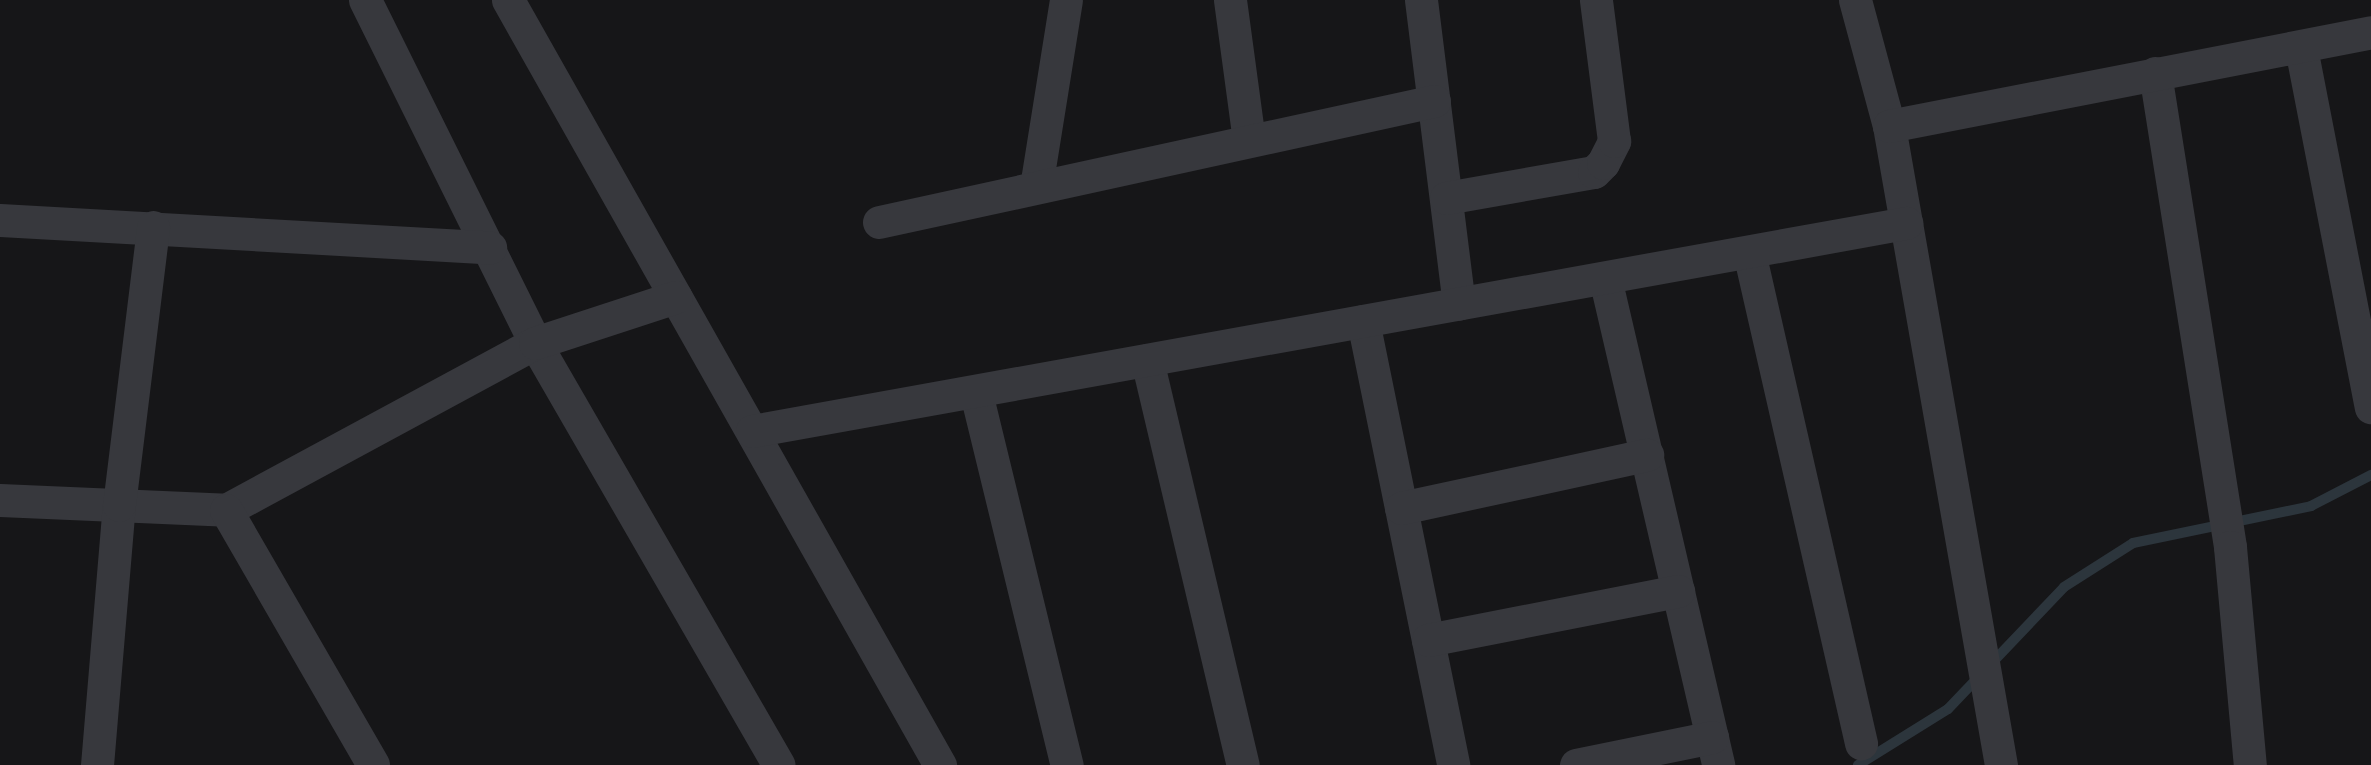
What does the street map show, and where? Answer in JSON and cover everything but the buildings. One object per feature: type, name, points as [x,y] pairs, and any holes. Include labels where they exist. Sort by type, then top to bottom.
[{"type":"street","points":[[365,0],[536,343],[779,765]]},
{"type":"street","points":[[508,0],[940,765]]},
{"type":"street","points":[[1036,187],[1066,0]]},
{"type":"street","points":[[1230,0],[1249,141]]},
{"type":"street","points":[[1421,0],[1459,304]]},
{"type":"street","points":[[1446,198],[1594,172],[1603,163],[1614,141],[1596,0]]},
{"type":"street","points":[[1855,0],[1889,126],[2000,756]]},
{"type":"street","points":[[1889,126],[2301,48],[2371,32]]},
{"type":"street","points":[[2301,48],[2371,406]]},
{"type":"street","points":[[2155,74],[2230,548],[2250,765]]},
{"type":"street","points":[[879,222],[1434,101]]},
{"type":"street","points":[[0,220],[490,247]]},
{"type":"street","points":[[752,431],[976,393],[1906,223]]},
{"type":"street","points":[[97,765],[119,505],[153,227]]},
{"type":"street","points":[[1749,252],[1861,743]]},
{"type":"street","points":[[1576,765],[1715,751],[1605,278]]},
{"type":"street","points":[[0,501],[226,510],[536,343],[676,297]]},
{"type":"street","points":[[1363,321],[1453,765]]},
{"type":"street","points":[[1147,360],[1242,765]]},
{"type":"street","points":[[976,393],[1067,765]]},
{"type":"street","points":[[1401,508],[1647,455]]},
{"type":"street","points":[[226,510],[373,765]]},
{"type":"street","points":[[1428,640],[1678,591]]},
{"type":"waterway","points":[[1858,765],[1948,709],[2064,587],[2133,543],[2311,506],[2371,475]]}]
